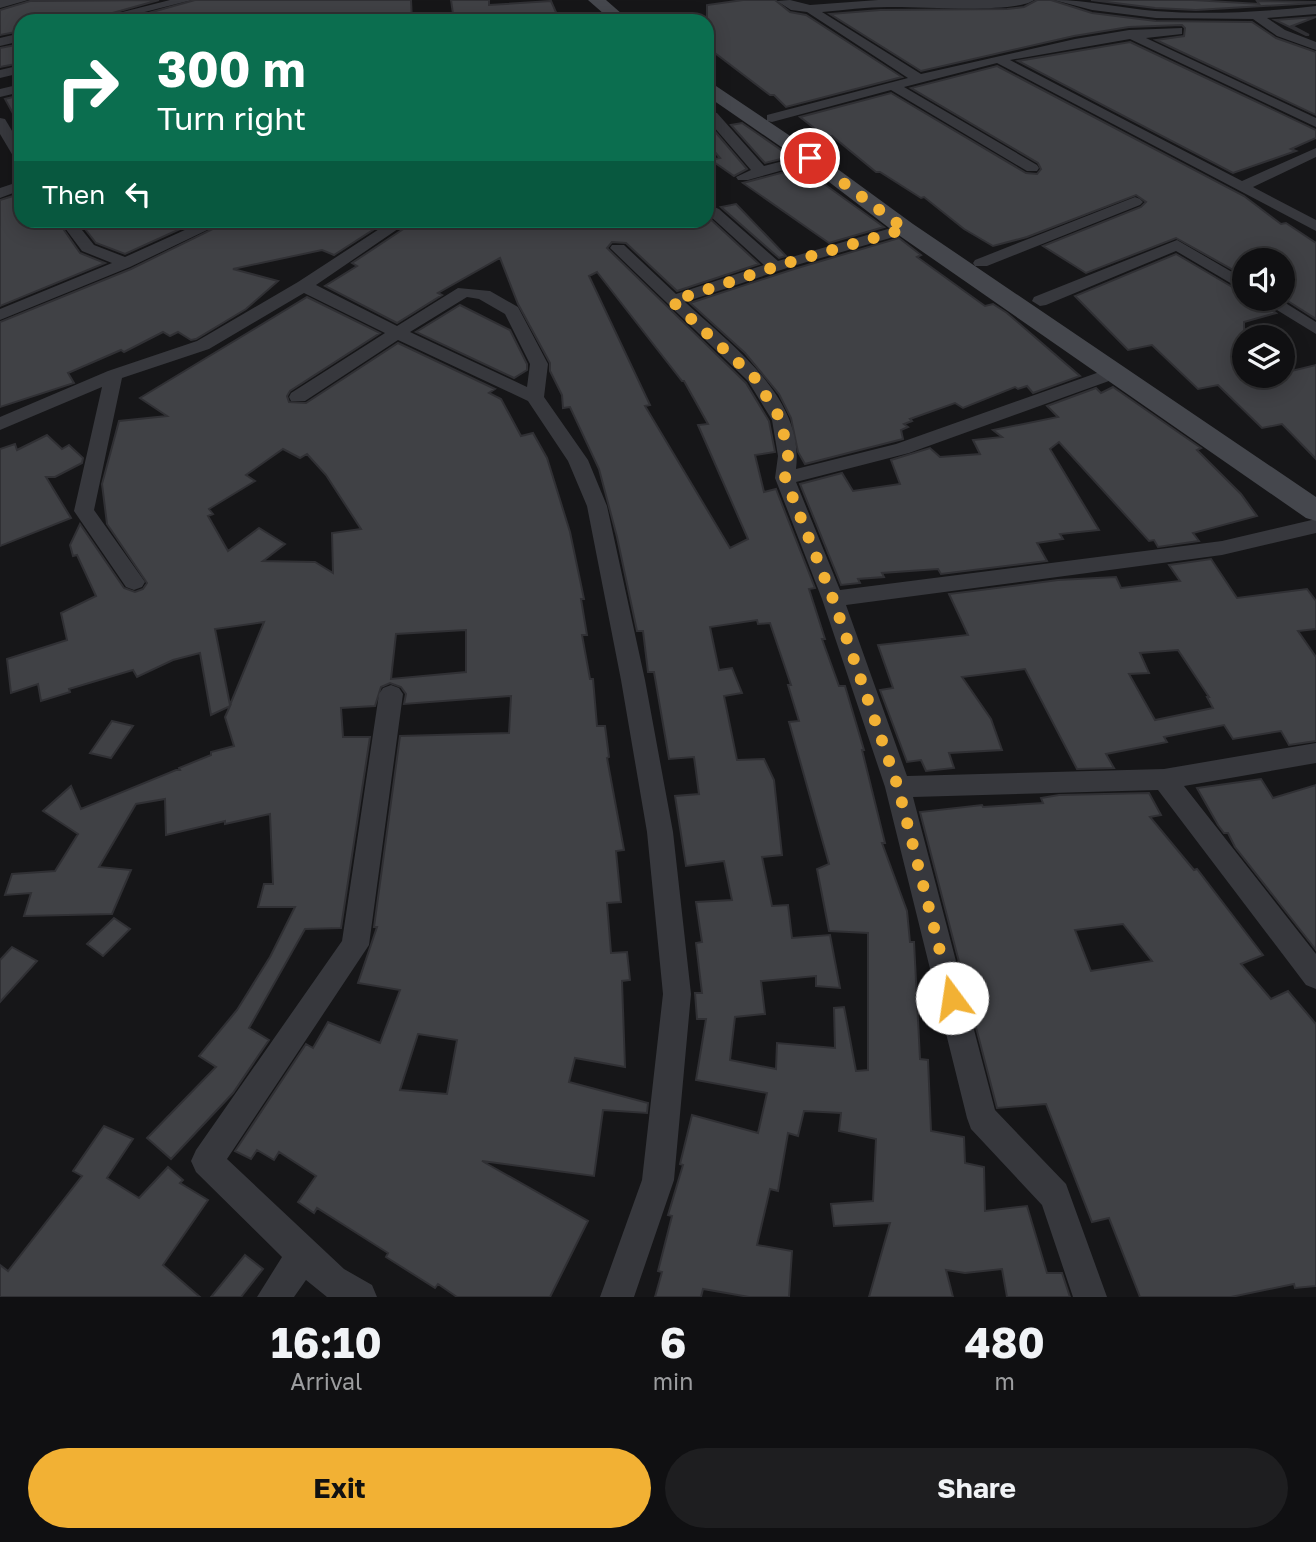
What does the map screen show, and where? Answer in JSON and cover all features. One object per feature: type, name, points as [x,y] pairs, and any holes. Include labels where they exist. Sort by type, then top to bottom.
[{"type":"street","points":[[0,4],[22,0]]},
{"type":"street","points":[[124,14],[186,0]]},
{"type":"street","points":[[596,0],[618,14]]},
{"type":"street","points":[[610,0],[623,14]]},
{"type":"street","points":[[783,1],[795,7],[810,9],[885,3],[997,4],[1028,0]]},
{"type":"street","points":[[1060,0],[1150,15],[1258,17],[1316,10]]},
{"type":"street","points":[[810,9],[921,80]]},
{"type":"street","points":[[1258,17],[1281,33],[1313,43]]},
{"type":"street","points":[[772,118],[1050,46],[1128,33],[1178,31]]},
{"type":"street","points":[[1128,33],[1316,123]]},
{"type":"street","points":[[999,59],[1316,226]]},
{"type":"street","points":[[714,79],[1316,492]]},
{"type":"street","points":[[895,87],[1032,169]]},
{"type":"street","points":[[714,93],[810,158],[905,229],[1316,511]]},
{"type":"street","points":[[714,116],[743,112]]},
{"type":"street","points":[[714,121],[761,172]]},
{"type":"street","points":[[0,122],[14,146]]},
{"type":"street","points":[[1241,187],[1316,152]]},
{"type":"street","points":[[743,177],[810,158]]},
{"type":"street","points":[[981,263],[1136,202]]},
{"type":"street","points":[[714,212],[776,267]]},
{"type":"street","points":[[72,228],[88,248],[112,256],[124,264]]},
{"type":"street","points":[[0,315],[203,228]]},
{"type":"street","points":[[0,424],[114,375],[203,345],[304,286],[392,228]]},
{"type":"street","points":[[672,301],[905,229]]},
{"type":"street","points":[[1040,301],[1177,245],[1232,279]]},
{"type":"street","points":[[618,248],[755,378],[781,420],[788,456],[785,478],[833,599],[898,787],[982,1118],[1055,1195],[1090,1297]]},
{"type":"street","points":[[304,286],[535,397],[578,460],[597,506],[633,680],[660,832],[677,994],[658,1180],[617,1297]]},
{"type":"street","points":[[298,397],[464,292],[484,295],[512,311],[539,364],[535,397]]},
{"type":"street","points":[[1287,311],[1316,329]]},
{"type":"street","points":[[785,478],[902,449],[1114,373]]},
{"type":"street","points":[[114,375],[84,511],[134,582]]},
{"type":"street","points":[[833,599],[1222,548],[1316,526]]},
{"type":"street","points":[[360,1297],[332,1281],[207,1161],[355,946],[391,695]]},
{"type":"street","points":[[898,787],[1164,779],[1316,752]]},
{"type":"street","points":[[1164,779],[1316,976]]},
{"type":"street","points":[[274,1297],[303,1255]]},
{"type":"building","points":[[159,0],[109,14],[14,14],[14,32],[0,35],[0,10],[30,1]]},
{"type":"building","points":[[195,0],[411,0],[412,14],[340,13],[145,14]]},
{"type":"building","points":[[451,0],[489,0],[489,5],[551,1],[557,14],[453,14]]},
{"type":"building","points":[[743,0],[775,0],[790,12],[806,15],[902,77],[786,107],[774,95],[770,95],[714,52],[714,14],[707,14],[707,5]]},
{"type":"building","points":[[1037,0],[1051,0],[1092,13],[1156,21],[1252,22],[1276,38],[1316,52],[1316,115],[1156,40],[1184,36],[1185,28],[1182,25],[1129,27],[1074,36],[921,71],[830,14],[880,10],[1007,9],[1024,7]]},
{"type":"building","points":[[1091,0],[1193,0],[1259,4],[1257,1],[1316,3],[1196,10]]},
{"type":"building","points":[[1316,17],[1292,26],[1309,35],[1275,20]]},
{"type":"building","points":[[1130,42],[1316,130],[1316,138],[1291,149],[1296,151],[1233,173],[1018,61]]},
{"type":"building","points":[[14,45],[14,64],[0,67],[0,48]]},
{"type":"building","points":[[997,66],[1244,196],[1281,224],[1286,223],[1316,243],[1316,319],[1295,306],[1295,248],[1232,248],[1232,269],[1176,238],[1086,273],[1043,246],[1141,207],[1146,202],[1136,195],[1027,237],[993,246],[964,229],[924,197],[921,198],[876,172],[832,136],[827,138],[800,117],[891,93],[1026,173],[1037,174],[1041,169],[1038,163],[911,88]]},
{"type":"building","points":[[14,97],[14,115],[5,99]]},
{"type":"building","points":[[742,123],[789,157],[765,163],[731,125]]},
{"type":"building","points":[[714,130],[747,169],[734,176],[714,162],[714,159],[720,158],[714,151]]},
{"type":"building","points":[[803,167],[884,227],[829,243],[743,183]]},
{"type":"building","points":[[13,196],[14,228],[63,228],[80,253],[105,263],[0,306],[0,200]]},
{"type":"building","points":[[736,204],[786,256],[779,258],[721,207]]},
{"type":"building","points":[[714,222],[759,264],[677,291],[626,243],[612,242],[607,248],[746,383],[769,421],[775,452],[755,455],[764,492],[776,489],[815,588],[809,589],[825,639],[822,639],[839,686],[845,686],[864,750],[885,843],[882,843],[907,911],[910,942],[914,942],[920,1059],[928,1060],[931,1131],[964,1137],[965,1163],[984,1167],[985,1211],[1027,1206],[1047,1273],[1062,1273],[1070,1297],[1007,1297],[1002,1269],[965,1273],[946,1270],[953,1297],[869,1297],[890,1223],[834,1226],[831,1204],[873,1201],[876,1139],[839,1131],[841,1113],[804,1111],[798,1136],[788,1133],[778,1191],[770,1189],[757,1245],[792,1251],[789,1297],[749,1297],[703,1289],[701,1297],[655,1297],[662,1272],[658,1271],[672,1216],[668,1215],[683,1165],[680,1164],[692,1115],[758,1133],[767,1093],[696,1080],[706,1019],[697,1019],[695,993],[702,993],[696,943],[702,942],[696,902],[732,900],[724,861],[686,866],[675,796],[699,794],[694,757],[669,759],[654,672],[648,672],[643,631],[637,631],[599,469],[570,407],[563,408],[562,395],[550,371],[550,363],[518,304],[500,258],[438,293],[442,295],[397,323],[325,286],[357,266],[352,263],[405,228],[714,228]],"holes":[[[597,272],[682,381],[708,424],[698,425],[748,539],[730,548],[645,406],[650,405],[589,276]],[[757,620],[758,624],[770,623],[791,685],[788,685],[799,721],[789,722],[829,864],[817,869],[829,931],[868,933],[868,1070],[856,1071],[844,1007],[834,1008],[835,1048],[777,1043],[776,1069],[730,1060],[735,1017],[765,1014],[761,981],[816,976],[816,986],[840,988],[830,935],[792,938],[788,905],[772,906],[762,857],[782,855],[774,780],[764,759],[737,760],[724,696],[742,693],[732,668],[719,670],[710,627]]]},
{"type":"building","points":[[84,228],[182,228],[125,254],[96,243]]},
{"type":"building","points":[[215,228],[376,228],[334,255],[322,250],[233,269],[278,281],[246,309],[196,339],[191,340],[178,332],[170,336],[163,332],[124,352],[121,350],[68,373],[74,383],[0,407],[0,322],[131,269]]},
{"type":"building","points":[[899,238],[921,255],[917,257],[985,306],[993,304],[1007,313],[1080,376],[1033,393],[1027,386],[1018,389],[1015,387],[963,408],[955,403],[910,419],[912,421],[904,424],[908,427],[901,430],[903,439],[805,464],[798,452],[791,418],[779,394],[745,353],[690,303]]},
{"type":"building","points":[[1176,254],[1232,287],[1232,311],[1273,311],[1276,313],[1244,322],[1244,325],[1232,325],[1232,388],[1295,388],[1295,370],[1316,365],[1316,459],[1282,424],[1262,428],[1218,385],[1198,389],[1152,345],[1128,350],[1075,296]]},
{"type":"building","points":[[307,297],[380,333],[290,391],[287,396],[289,402],[306,403],[398,343],[495,389],[489,393],[501,399],[521,436],[533,433],[547,458],[570,532],[584,599],[581,599],[587,635],[582,635],[590,679],[593,679],[597,726],[605,726],[607,758],[624,850],[616,851],[621,902],[607,903],[611,953],[627,952],[630,980],[622,981],[625,1067],[575,1058],[569,1082],[648,1103],[647,1113],[603,1110],[594,1176],[482,1161],[588,1221],[550,1297],[457,1297],[438,1284],[435,1288],[386,1257],[388,1253],[317,1208],[314,1213],[298,1202],[316,1176],[279,1152],[274,1160],[257,1150],[251,1159],[235,1151],[306,1044],[313,1048],[328,1022],[380,1043],[400,990],[358,983],[377,927],[374,927],[400,736],[509,733],[511,696],[404,704],[406,694],[401,687],[390,683],[381,687],[375,706],[341,708],[343,737],[370,737],[341,928],[305,929],[249,1028],[269,1040],[233,1093],[171,1159],[147,1138],[216,1067],[199,1056],[237,1010],[270,957],[295,907],[258,907],[264,884],[273,884],[270,814],[166,835],[165,799],[136,804],[99,867],[131,870],[112,914],[24,916],[31,893],[5,895],[12,874],[55,871],[78,834],[43,811],[71,786],[81,809],[180,770],[179,768],[211,755],[211,752],[234,746],[225,717],[230,706],[211,715],[200,653],[173,660],[137,677],[133,670],[69,689],[70,692],[41,701],[38,684],[11,693],[7,659],[67,640],[61,613],[96,596],[77,555],[73,556],[70,545],[80,524],[124,588],[135,592],[143,589],[147,583],[107,524],[102,484],[119,421],[167,416],[140,398]],"holes":[[[283,449],[300,458],[307,454],[326,475],[361,529],[332,533],[333,573],[315,562],[263,561],[285,544],[259,528],[228,551],[208,516],[213,514],[209,509],[255,481],[246,475]],[[264,622],[230,705],[215,629]],[[466,630],[466,672],[391,679],[396,634]],[[418,1034],[457,1040],[447,1094],[400,1090]]]},
{"type":"building","points":[[460,305],[510,330],[527,364],[527,370],[514,378],[416,332]]},
{"type":"building","points":[[1113,387],[1201,448],[1197,450],[1241,494],[1257,516],[1193,533],[1199,541],[1158,547],[1154,540],[1149,541],[1059,442],[1050,449],[1099,530],[1060,534],[1063,539],[1037,543],[1047,561],[941,574],[938,569],[882,573],[884,577],[858,579],[860,583],[841,585],[800,484],[842,473],[853,491],[900,484],[891,460],[930,448],[940,457],[980,454],[973,440],[1002,437],[993,430],[1058,417],[1047,406],[1096,388],[1101,393]]},
{"type":"building","points":[[47,435],[62,449],[69,445],[83,458],[82,463],[55,477],[46,477],[71,518],[0,546],[0,449],[15,444],[17,450]]},
{"type":"building","points":[[1211,559],[1237,598],[1307,589],[1316,601],[1316,629],[1298,631],[1316,657],[1316,741],[1289,745],[1281,731],[1233,739],[1224,725],[1164,737],[1167,742],[1106,754],[1114,768],[1077,769],[1025,669],[962,677],[991,719],[1002,750],[949,753],[954,768],[926,771],[921,760],[907,762],[880,690],[893,688],[878,645],[968,635],[949,594],[1058,580],[1116,577],[1121,588],[1180,581],[1169,565]],"holes":[[[1178,650],[1209,697],[1213,708],[1155,720],[1129,674],[1149,673],[1140,653]]]},
{"type":"building","points":[[112,721],[133,726],[111,758],[90,753]]},
{"type":"building","points":[[1261,779],[1273,798],[1316,785],[1316,950],[1235,847],[1228,833],[1224,833],[1218,825],[1197,788]]},
{"type":"building","points":[[1149,793],[1161,815],[1150,817],[1194,870],[1197,869],[1263,955],[1241,964],[1271,999],[1288,991],[1316,1024],[1316,1286],[1295,1288],[1294,1284],[1231,1297],[1140,1297],[1109,1218],[1092,1222],[1046,1104],[997,1108],[920,812],[982,805],[1043,803],[1041,798],[1059,795]],"holes":[[[1123,924],[1152,961],[1091,971],[1075,930]]]},
{"type":"building","points":[[114,918],[130,929],[103,956],[87,944]]},
{"type":"building","points":[[12,947],[37,961],[0,1002],[0,960]]},
{"type":"building","points":[[104,1126],[133,1139],[107,1178],[139,1198],[168,1167],[183,1180],[180,1183],[208,1200],[163,1265],[200,1297],[0,1297],[0,1265],[8,1271],[82,1176],[73,1171]]},
{"type":"building","points":[[245,1255],[263,1269],[241,1297],[211,1297]]},
{"type":"route","points":[[810,158],[905,229],[787,263],[672,301],[755,378],[781,420],[788,456],[785,478],[833,599],[898,787],[952,998]]}]
